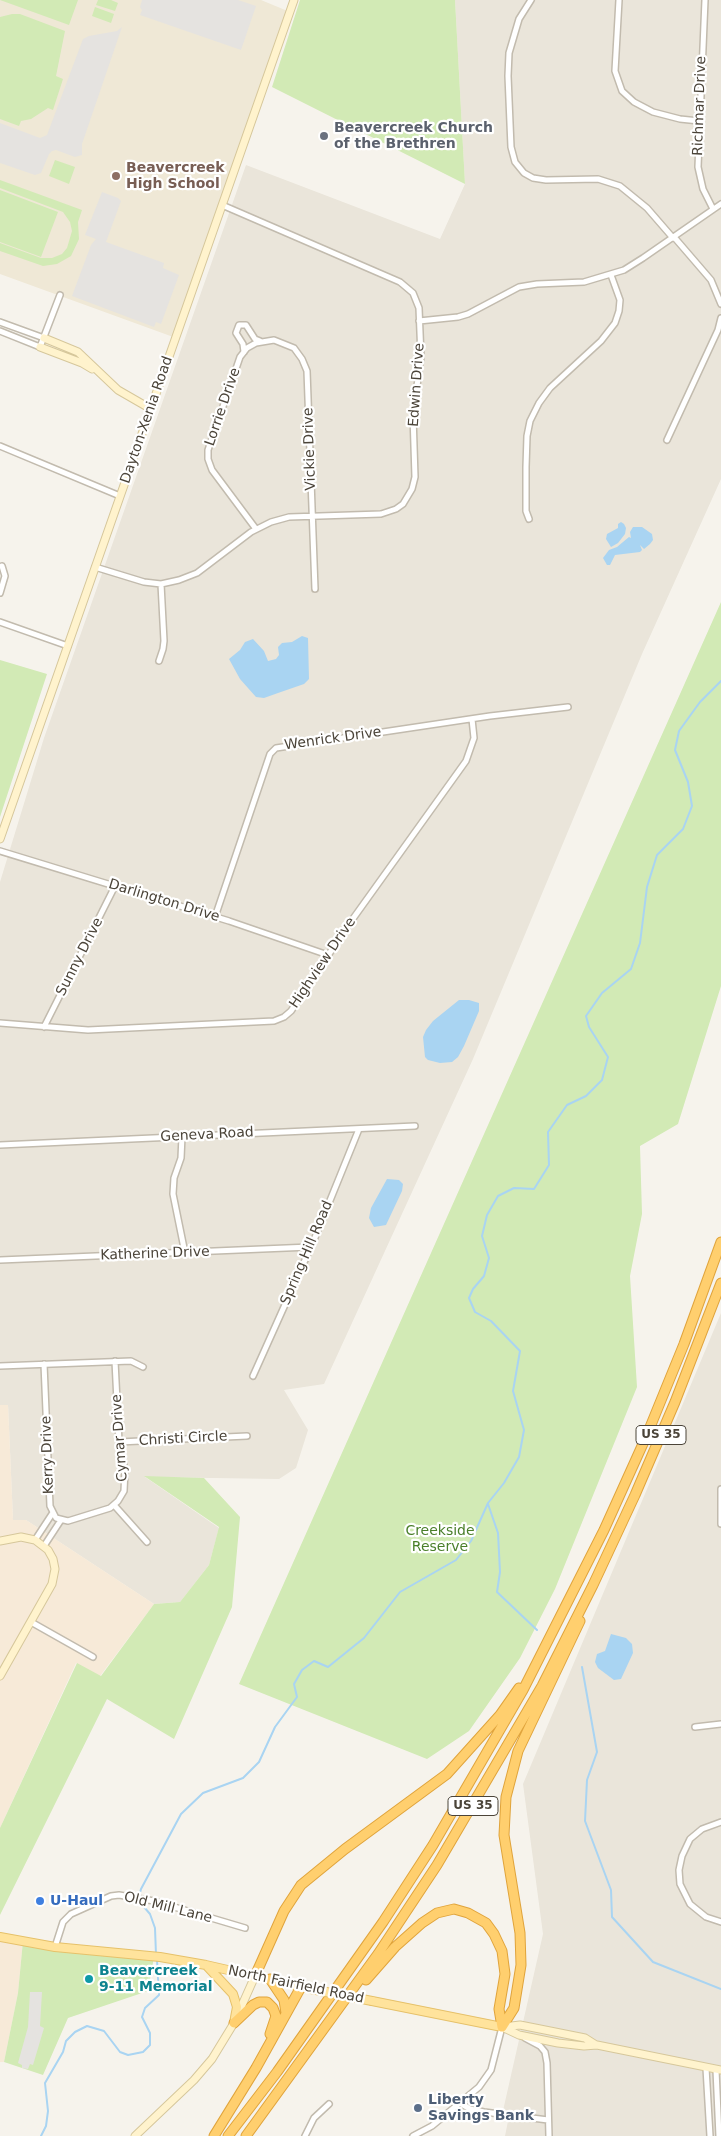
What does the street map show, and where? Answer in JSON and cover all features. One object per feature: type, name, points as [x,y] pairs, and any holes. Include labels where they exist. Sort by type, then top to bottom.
[{"type":"highway","name":"US 35","points":[[228,2136],[277,2072],[383,1922],[433,1845],[480,1766],[545,1648],[604,1530],[646,1437],[684,1344],[721,1242]]},
{"type":"highway","name":"US 35","points":[[246,2136],[387,1942],[442,1857],[542,1686],[593,1585],[675,1402],[721,1283]]},
{"type":"highway","points":[[502,2027],[514,2008],[521,1965],[520,1932],[504,1835],[504,1813],[509,1781],[518,1751],[575,1635],[593,1585]]},
{"type":"highway","points":[[255,1976],[284,1911],[301,1885],[338,1854],[447,1774],[500,1715],[545,1648]]},
{"type":"highway","points":[[335,2015],[395,1947],[415,1929],[437,1913],[454,1909],[468,1913],[486,1923],[502,1951],[505,1974],[499,2009],[502,2027]]},
{"type":"highway","points":[[270,1979],[284,2000],[286,2013]]},
{"type":"highway","points":[[214,2136],[256,2068],[301,1987]]},
{"type":"highway","points":[[234,2023],[253,2004],[267,2002],[273,2008],[276,2016],[256,2068]]},
{"type":"main road","name":"Dayton-Xenia Road","points":[[0,839],[294,0]]},
{"type":"main road","points":[[44,338],[78,352],[118,390],[151,409]]},
{"type":"main road","points":[[40,347],[95,370]]},
{"type":"main road","points":[[0,1541],[21,1537],[35,1540],[44,1546],[53,1559],[54,1574],[52,1584],[0,1676]]},
{"type":"main road","name":"North Fairfield Road","points":[[0,1938],[55,1947],[119,1952],[190,1962],[301,1987],[502,2027],[519,2035],[575,2045],[597,2045],[719,2070]]},
{"type":"main road","points":[[206,1965],[233,1994],[237,2007],[234,2023]]},
{"type":"main road","points":[[135,2136],[194,2080],[212,2058],[234,2023],[255,1976]]},
{"type":"main road","name":"North Fairfield Road","points":[[502,2027],[520,2025],[585,2038],[597,2045]]},
{"type":"street","points":[[531,0],[519,18],[509,53],[511,147],[515,162],[524,173],[533,178],[546,180],[598,179],[620,186],[647,208],[712,280],[721,304]]},
{"type":"street","points":[[619,0],[615,71],[622,91],[634,102],[654,112],[699,122]]},
{"type":"street","name":"Richmar Drive","points":[[705,0],[698,175],[713,209]]},
{"type":"street","points":[[419,321],[464,316],[519,287],[537,284],[584,282],[611,275],[638,262],[721,204]]},
{"type":"street","name":"Edwin Drive","points":[[161,584],[197,573],[256,529],[280,519],[381,514],[396,509],[410,494],[415,477],[413,427],[420,368],[419,321],[416,298],[411,290],[403,284],[222,205]]},
{"type":"street","points":[[529,519],[526,511],[526,474],[527,436],[530,421],[550,387],[600,342],[615,323],[620,300],[611,275]]},
{"type":"street","points":[[0,332],[40,347],[60,295]]},
{"type":"street","points":[[667,440],[718,330],[721,318]]},
{"type":"street","points":[[0,322],[44,338]]},
{"type":"street","points":[[244,352],[243,344],[236,332],[239,325],[246,325],[255,339],[261,341]]},
{"type":"street","name":"Vickie Drive","points":[[261,341],[274,340],[288,344],[299,353],[305,366],[315,589]]},
{"type":"street","name":"Lorrie Drive","points":[[256,529],[212,470],[208,459],[209,444],[237,363],[244,352],[261,341]]},
{"type":"street","points":[[0,446],[120,496]]},
{"type":"street","points":[[0,593],[5,579],[2,566]]},
{"type":"street","points":[[95,567],[144,582],[161,584],[164,641],[159,661]]},
{"type":"street","points":[[0,622],[68,646]]},
{"type":"street","name":"Wenrick Drive","points":[[215,917],[270,754],[276,748],[568,707]]},
{"type":"street","name":"Highview Drive","points":[[0,1023],[88,1030],[274,1021],[284,1017],[291,1011],[328,954],[466,761],[474,738],[472,719]]},
{"type":"street","name":"Darlington Drive","points":[[0,850],[328,954]]},
{"type":"street","name":"Sunny Drive","points":[[44,1027],[115,886]]},
{"type":"street","name":"Geneva Road","points":[[0,1145],[415,1126]]},
{"type":"street","name":"Spring Hill Road","points":[[253,1376],[310,1247],[359,1129]]},
{"type":"street","points":[[182,1136],[181,1158],[174,1178],[173,1194],[185,1252]]},
{"type":"street","name":"Katherine Drive","points":[[0,1260],[310,1247]]},
{"type":"street","name":"Cymar Drive","points":[[114,1505],[122,1494],[125,1485],[124,1465],[118,1442],[115,1361]]},
{"type":"street","points":[[0,1366],[131,1361],[143,1367]]},
{"type":"street","name":"Kerry Drive","points":[[35,1540],[52,1514],[50,1506],[44,1364]]},
{"type":"street","name":"Christi Circle","points":[[118,1442],[246,1436]]},
{"type":"street","points":[[721,1490],[721,1524]]},
{"type":"street","points":[[52,1514],[61,1520],[77,1518],[105,1510],[114,1505],[147,1542]]},
{"type":"street","points":[[44,1546],[61,1520]]},
{"type":"street","points":[[30,1622],[94,1657]]},
{"type":"street","points":[[695,1728],[721,1724]]},
{"type":"street","points":[[721,1822],[702,1829],[690,1839],[682,1856],[679,1870],[682,1888],[690,1904],[706,1917],[721,1922]]},
{"type":"street","name":"Old Mill Lane","points":[[55,1947],[64,1922],[71,1914],[111,1896],[128,1895],[154,1901],[245,1928]]},
{"type":"street","points":[[413,2136],[432,2126],[479,2087],[491,2070],[502,2027]]},
{"type":"street","points":[[519,2035],[540,2046],[545,2052],[549,2136]]},
{"type":"street","points":[[706,2068],[710,2136]]},
{"type":"street","points":[[719,2070],[719,2136]]},
{"type":"street","points":[[460,2103],[470,2109],[484,2112],[548,2120]]},
{"type":"street","points":[[306,2136],[314,2118],[329,2104]]},
{"type":"shaded area","name":"Beavercreek High School","points":[[0,0],[261,0],[290,12],[176,338],[0,274]]},
{"type":"shaded area","points":[[142,0],[238,0],[256,6],[241,50],[140,15]]},
{"type":"shaded area","points":[[455,0],[721,0],[721,479],[642,654],[473,1059],[324,1384],[284,1390],[308,1430],[296,1468],[279,1479],[145,1477],[219,1528],[209,1565],[180,1602],[154,1604],[26,1520],[13,1520],[8,1405],[0,1405],[0,882],[44,738],[246,165],[440,239],[465,184]]},
{"type":"shaded area","points":[[122,27],[82,144],[82,155],[75,157],[56,150],[52,151],[41,173],[35,175],[0,163],[0,123],[40,138],[47,135],[83,39],[89,36],[117,31]]},
{"type":"shaded area","points":[[102,192],[121,201],[106,242],[164,263],[163,268],[179,275],[161,324],[156,322],[154,327],[72,296],[91,245],[96,239],[85,235]]},
{"type":"shaded area","points":[[721,1313],[721,2136],[505,2136],[509,2116],[502,2115],[543,1934],[523,1784]]},
{"type":"shaded area","points":[[0,1405],[8,1405],[13,1520],[26,1520],[154,1604],[100,1676],[76,1663],[0,1828]]},
{"type":"shaded area","points":[[0,1937],[23,1941],[18,1993],[4,2062],[0,2062]]},
{"type":"shaded area","points":[[30,1992],[42,1992],[40,2026],[44,2028],[33,2065],[30,2064],[28,2069],[22,2068],[22,2065],[18,2063],[28,2027]]},
{"type":"green space","points":[[0,0],[78,0],[69,25]]},
{"type":"green space","points":[[98,0],[111,0],[118,3],[115,11],[96,5]]},
{"type":"green space","points":[[300,0],[455,0],[465,184],[272,87]]},
{"type":"green space","points":[[95,7],[114,14],[111,23],[92,16]]},
{"type":"green space","points":[[20,14],[65,31],[56,76],[63,79],[53,110],[48,108],[31,119],[21,121],[19,126],[0,119],[0,17]]},
{"type":"green space","points":[[55,160],[75,167],[69,184],[49,176]]},
{"type":"green space","points":[[0,180],[82,210],[78,222],[79,239],[71,256],[57,264],[43,266],[0,251],[0,243],[41,258],[52,258],[62,254],[67,248],[72,231],[70,222],[63,212],[0,188]]},
{"type":"green space","points":[[0,190],[58,212],[41,257],[0,242]]},
{"type":"green space","name":"Creekside Reserve","points":[[721,602],[721,986],[678,1124],[640,1146],[642,1214],[630,1276],[637,1387],[555,1589],[520,1658],[469,1731],[427,1759],[239,1684]]},
{"type":"green space","points":[[0,660],[47,674],[0,817]]},
{"type":"green space","points":[[144,1476],[204,1478],[240,1517],[232,1607],[174,1739],[107,1699],[0,1915],[0,1828],[77,1663],[101,1676],[154,1604],[180,1602],[209,1565],[219,1527]]},
{"type":"green space","points":[[23,1941],[154,1957],[148,1991],[68,2018],[43,2075],[4,2062],[18,1993]]},
{"type":"water","points":[[621,522],[626,528],[625,534],[618,543],[611,547],[606,539],[607,534],[618,528],[618,524]]},
{"type":"water","points":[[633,527],[642,527],[652,534],[653,540],[644,549],[640,545],[642,550],[640,552],[615,555],[610,565],[607,565],[603,558],[609,550],[617,547],[629,537],[631,538],[630,532]]},
{"type":"water","points":[[302,636],[308,638],[309,679],[304,684],[264,698],[256,697],[240,679],[229,659],[240,650],[245,642],[253,639],[264,651],[268,661],[276,659],[279,655],[278,647],[282,643],[292,642]]},
{"type":"water","points":[[459,1000],[479,1003],[479,1011],[464,1046],[458,1057],[452,1062],[440,1063],[428,1060],[425,1057],[423,1037],[426,1030],[433,1021]]},
{"type":"water","points":[[387,1179],[399,1180],[403,1184],[402,1191],[386,1225],[374,1227],[369,1218],[371,1208]]},
{"type":"water","points":[[611,1634],[626,1638],[632,1644],[633,1653],[621,1679],[614,1680],[598,1668],[595,1662],[597,1654],[605,1651]]},
{"type":"waterway","points":[[156,1955],[155,1928],[150,1914],[138,1900],[141,1889],[181,1814],[203,1793],[243,1778],[259,1762],[275,1727],[297,1697],[294,1684],[302,1670],[314,1661],[328,1667],[364,1638],[400,1592],[456,1560],[471,1541],[488,1503],[504,1483],[519,1457],[524,1430],[513,1391],[520,1351],[491,1321],[475,1312],[469,1298],[473,1289],[484,1276],[489,1258],[482,1236],[487,1215],[498,1196],[514,1188],[534,1189],[549,1165],[548,1132],[567,1105],[586,1096],[602,1080],[608,1057],[589,1027],[586,1016],[602,993],[631,969],[640,943],[647,887],[657,855],[683,829],[692,806],[688,782],[675,750],[679,731],[700,702],[721,681]]},
{"type":"waterway","points":[[488,1504],[498,1533],[500,1572],[497,1592],[537,1630]]},
{"type":"waterway","points":[[582,1667],[597,1752],[587,1780],[585,1821],[611,1890],[612,1917],[653,1962],[721,1989]]},
{"type":"waterway","points":[[41,2136],[46,2126],[48,2111],[45,2083],[63,2052],[66,2041],[75,2032],[87,2026],[104,2031],[120,2052],[128,2055],[143,2052],[150,2045],[150,2033],[142,2017],[145,2008],[159,1995],[157,1960]]},
{"type":"place","name":"Beavercreek Church of the Brethren","points":[[324,136]]},
{"type":"place","name":"Beavercreek High School","points":[[116,176]]},
{"type":"place","name":"U-Haul","points":[[40,1901]]},
{"type":"place","name":"Beavercreek 9-11 Memorial","points":[[89,1979]]},
{"type":"place","name":"Liberty Savings Bank","points":[[418,2108]]}]
